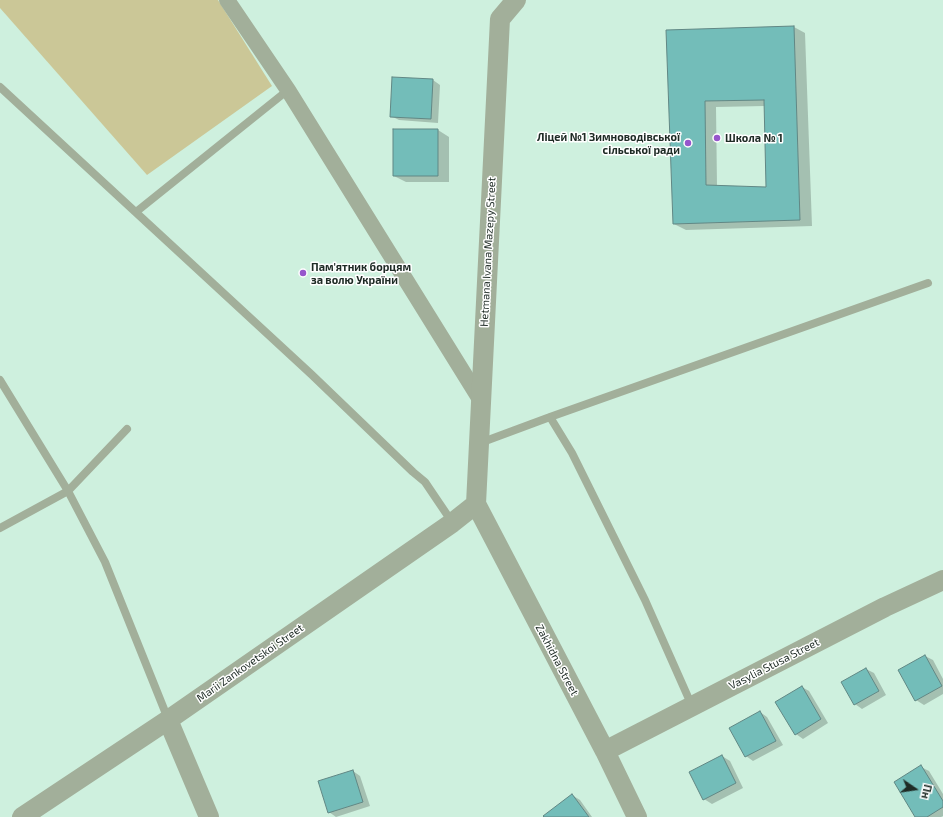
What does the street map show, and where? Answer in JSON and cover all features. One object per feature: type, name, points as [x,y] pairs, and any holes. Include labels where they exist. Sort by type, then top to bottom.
[{"type":"street","points":[[227,0],[288,90],[481,401]]},
{"type":"street","points":[[501,9],[516,0]]},
{"type":"street","name":"Hetmana Ivana Mazepy Street","points":[[476,504],[501,9]]},
{"type":"street","name":"Marii Zankovetskoi Street","points":[[22,817],[168,720],[452,523],[476,504]]},
{"type":"street","name":"Zakhidna Street","points":[[476,504],[605,751],[637,817]]},
{"type":"street","name":"Vasylia Stusa Street","points":[[605,751],[885,607],[943,580]]},
{"type":"street","points":[[168,720],[209,817]]},
{"type":"lane","points":[[0,87],[425,482],[452,523]]},
{"type":"lane","points":[[136,212],[288,90]]},
{"type":"lane","points":[[479,444],[550,417],[928,283]]},
{"type":"lane","points":[[0,380],[68,491],[104,562],[168,720]]},
{"type":"lane","points":[[550,417],[572,453],[645,600],[692,706]]},
{"type":"lane","points":[[0,528],[68,491],[128,429]]},
{"type":"shaded area","points":[[0,0],[218,0],[272,86],[147,175],[0,8]]},
{"type":"building","name":"Ліцей №1 Зимноводівської сільської ради","points":[[794,26],[800,220],[673,224],[666,30]],"holes":[[[764,100],[766,187],[706,185],[705,101]]]},
{"type":"building","points":[[392,77],[433,79],[431,119],[390,117]]},
{"type":"building","points":[[393,129],[438,129],[438,176],[393,176]]},
{"type":"building","points":[[925,655],[942,686],[915,701],[898,670]]},
{"type":"building","points":[[866,668],[879,691],[854,705],[841,682]]},
{"type":"building","points":[[802,686],[821,719],[795,735],[775,702]]},
{"type":"building","points":[[760,711],[776,741],[745,757],[729,728]]},
{"type":"building","points":[[722,755],[736,783],[703,800],[689,772]]},
{"type":"building","points":[[921,765],[943,801],[943,807],[927,817],[915,817],[894,782]]},
{"type":"building","points":[[353,770],[363,802],[328,813],[318,781]]},
{"type":"building","points":[[572,794],[589,817],[543,816]]},
{"type":"place","name":"Школа № 1","points":[[717,138]]},
{"type":"place","name":"Ліцей №1 Зимноводівської сільської ради","points":[[688,143]]},
{"type":"place","name":"Пам'ятник борцям за волю України","points":[[303,273]]}]
